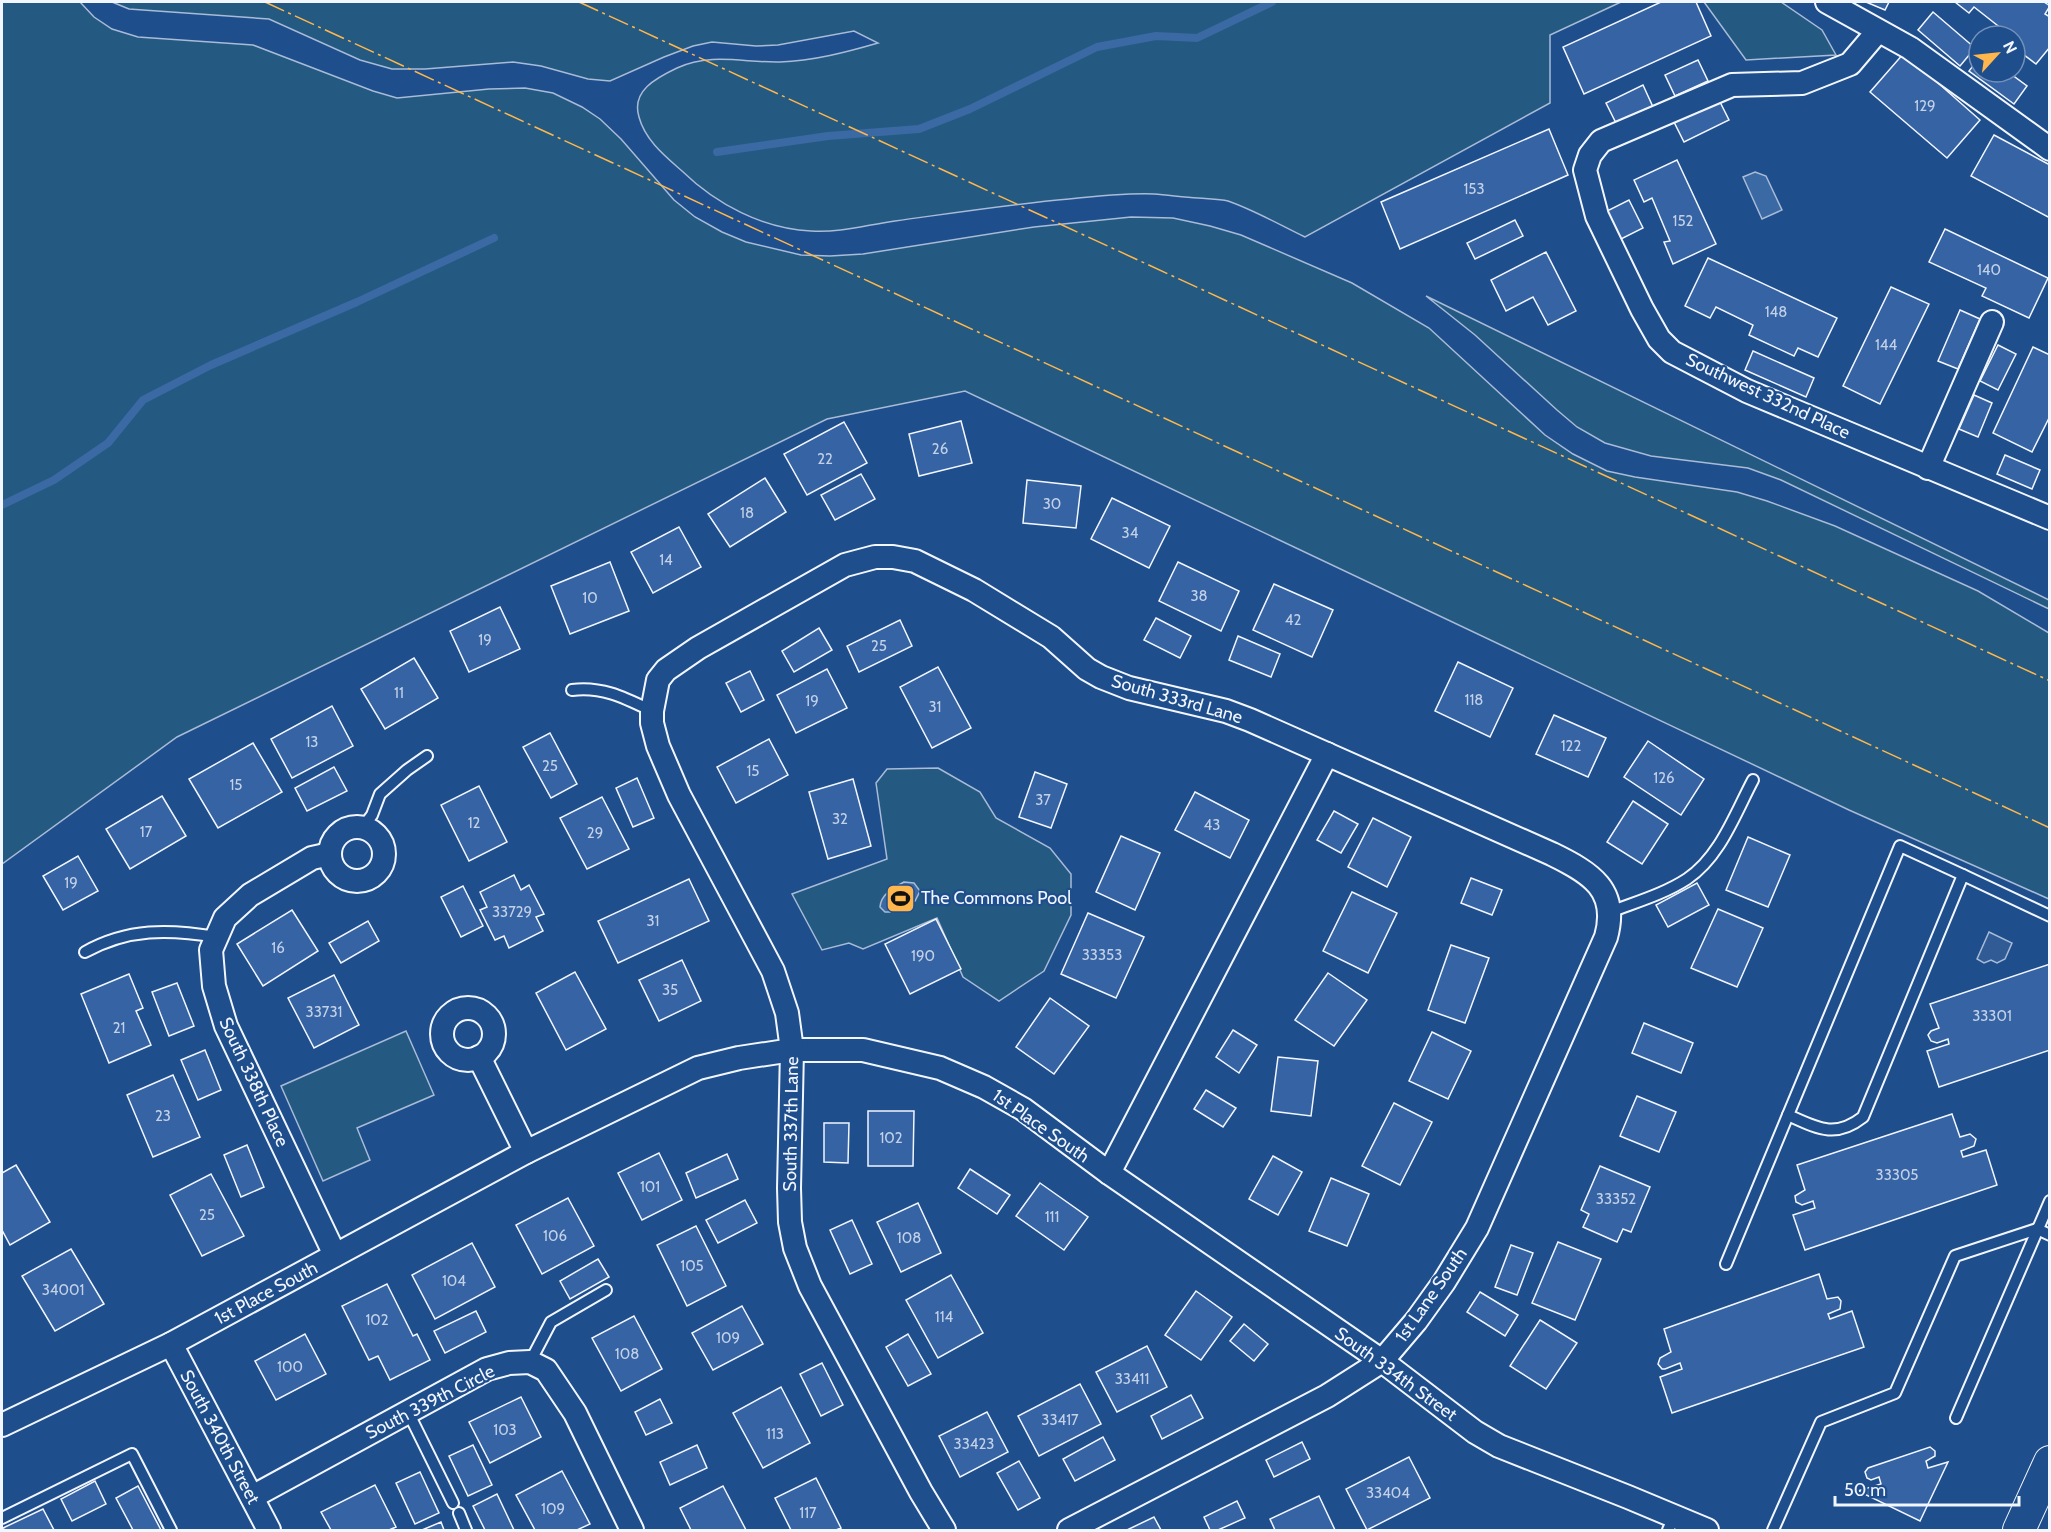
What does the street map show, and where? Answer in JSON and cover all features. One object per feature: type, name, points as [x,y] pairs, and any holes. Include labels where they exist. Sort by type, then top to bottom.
[{"type":"main road","points":[[2019,1530],[2049,1462]]},
{"type":"street","points":[[1827,2],[1910,48],[2049,149]]},
{"type":"street","name":"Southwest 332nd Place","points":[[1878,31],[1850,64],[1802,83],[1732,85],[1601,141],[1590,155],[1586,170],[1597,216],[1659,339],[1672,352],[1747,391],[2049,518]]},
{"type":"street","points":[[1928,468],[1992,322]]},
{"type":"street","name":"South 333rd Lane","points":[[652,711],[658,680],[666,670],[698,648],[845,565],[875,557],[915,561],[974,590],[1043,631],[1087,669],[1101,677],[1129,688],[1226,711],[1570,862],[1597,882],[1609,905]]},
{"type":"street","name":"South 337th Lane","points":[[652,711],[652,723],[658,746],[679,795],[774,971],[785,1003],[792,1050],[789,1188],[790,1222],[795,1248],[816,1296],[921,1492],[944,1530]]},
{"type":"street","name":"1st Place South","points":[[4,1418],[171,1344],[526,1152],[657,1086],[698,1068],[739,1058],[792,1050],[863,1050],[940,1068],[984,1087],[1023,1109],[1109,1173],[1327,754]]},
{"type":"street","points":[[353,827],[363,827],[379,837],[385,855],[383,864],[371,878],[352,881],[336,872],[331,863],[330,854],[336,836],[353,827]]},
{"type":"street","name":"South 338th Place","points":[[330,854],[312,858],[250,895],[225,918],[212,950],[214,986],[226,1026],[335,1255]]},
{"type":"street","name":"1st Lane South","points":[[1069,1530],[1327,1395],[1382,1361],[1416,1321],[1478,1228],[1606,938],[1610,922],[1609,905]]},
{"type":"street","points":[[479,1058],[526,1152]]},
{"type":"street","name":"South 334th Street","points":[[1109,1173],[1382,1361],[1475,1432],[1499,1446],[1671,1524],[1707,1530]]},
{"type":"street","name":"South 340th Street","points":[[171,1344],[269,1530]]},
{"type":"street","points":[[530,1362],[546,1370],[569,1404],[632,1530]]},
{"type":"street","name":"South 339th Circle","points":[[252,1497],[487,1369],[509,1363],[530,1362]]},
{"type":"lane","points":[[572,690],[589,688],[615,694],[652,711]]},
{"type":"lane","points":[[363,827],[372,815],[380,794],[407,770],[428,756]]},
{"type":"lane","points":[[1609,905],[1672,888],[1702,867],[1715,852],[1752,780]]},
{"type":"lane","points":[[1726,1264],[1900,846],[2049,916]]},
{"type":"lane","points":[[1788,1115],[1816,1127],[1837,1130],[1851,1126],[1863,1117],[1963,875]]},
{"type":"lane","points":[[85,952],[105,941],[135,934],[181,931],[217,937]]},
{"type":"lane","points":[[1956,1418],[2049,1201]]},
{"type":"lane","points":[[1773,1530],[1821,1422],[1895,1393],[1955,1256],[2037,1229],[2049,1235]]},
{"type":"lane","points":[[530,1362],[551,1322],[606,1290]]},
{"type":"lane","points":[[408,1412],[453,1503]]},
{"type":"lane","points":[[2,1518],[132,1454],[171,1530]]},
{"type":"lane","points":[[459,1513],[466,1530]]},
{"type":"shaded area","points":[[2,2],[80,2],[94,17],[112,29],[138,37],[253,45],[397,98],[489,89],[525,88],[553,93],[600,119],[621,139],[674,200],[695,217],[746,242],[801,255],[863,254],[1034,227],[1131,217],[1173,218],[1241,235],[1352,283],[1429,328],[1545,435],[1573,454],[1607,471],[1737,492],[1835,526],[1978,591],[2049,633],[2049,899],[1849,810],[965,391],[827,419],[177,737],[2,864]]},
{"type":"shaded area","points":[[112,2],[1621,2],[1550,35],[1550,103],[1305,237],[1228,201],[1159,194],[1122,194],[1026,203],[832,231],[793,229],[741,213],[710,194],[663,153],[651,140],[642,125],[637,108],[642,93],[647,86],[661,76],[677,68],[690,63],[715,59],[767,62],[805,60],[878,43],[854,31],[778,45],[756,46],[712,42],[693,46],[664,57],[610,81],[588,79],[541,66],[513,62],[425,69],[392,69],[360,60],[269,19],[129,9]]},
{"type":"shaded area","points":[[1704,2],[1781,2],[1822,30],[1836,55],[1746,60]]},
{"type":"shaded area","points":[[1755,172],[1766,176],[1782,210],[1762,219],[1743,177]]},
{"type":"shaded area","points":[[1426,296],[2049,600],[2049,609],[1781,480],[1748,468],[1651,456],[1605,443],[1577,427],[1475,335]]},
{"type":"shaded area","points":[[938,768],[980,792],[996,818],[1050,848],[1071,874],[1071,915],[1044,971],[999,1001],[963,977],[937,918],[863,949],[849,943],[822,950],[792,894],[887,859],[876,783],[887,769]]},
{"type":"shaded area","name":"The Commons Pool","points":[[904,882],[914,883],[920,891],[915,901],[903,903],[890,912],[885,912],[880,907],[883,898]]},
{"type":"shaded area","points":[[1989,932],[2012,943],[2005,959],[1997,963],[1991,960],[1984,963],[1977,959]]},
{"type":"shaded area","points":[[406,1031],[434,1095],[357,1128],[370,1160],[323,1181],[281,1086]]},
{"type":"building","points":[[1661,2],[1696,2],[1711,36],[1584,94],[1563,47]]},
{"type":"building","points":[[1866,2],[1889,2],[1885,10]]},
{"type":"building","points":[[1955,2],[2044,2],[2050,6],[2045,14],[2050,17],[2050,47],[2036,64],[2027,57],[2027,24],[1996,24],[1974,7],[1969,13]]},
{"type":"building","points":[[1933,12],[1967,41],[1967,58],[1960,66],[1918,30]]},
{"type":"building","points":[[1904,53],[1980,120],[1947,158],[1870,92]]},
{"type":"building","points":[[1698,60],[1708,81],[1675,96],[1665,75]]},
{"type":"building","points":[[1987,84],[2024,84],[2027,86],[2014,104]]},
{"type":"building","points":[[1643,85],[1653,107],[1617,125],[1606,103]]},
{"type":"building","points":[[1718,98],[1729,120],[1684,142],[1673,120]]},
{"type":"building","points":[[1549,129],[1568,175],[1400,249],[1381,202]]},
{"type":"building","points":[[1994,135],[2050,165],[2050,218],[1971,176]]},
{"type":"building","points":[[1677,160],[1716,244],[1673,264],[1664,242],[1670,241],[1652,198],[1644,202],[1634,180]]},
{"type":"building","points":[[1629,200],[1643,228],[1621,239],[1607,211]]},
{"type":"building","points":[[1515,220],[1523,236],[1475,259],[1467,243]]},
{"type":"building","points":[[1945,229],[2048,278],[2029,318],[1982,296],[1986,288],[1929,262]]},
{"type":"building","points":[[1546,252],[1576,311],[1548,325],[1533,297],[1506,311],[1491,280]]},
{"type":"building","points":[[1708,258],[1837,318],[1818,357],[1798,348],[1794,356],[1749,335],[1753,325],[1716,307],[1710,318],[1685,306]]},
{"type":"building","points":[[1891,287],[1929,304],[1880,404],[1843,386]]},
{"type":"building","points":[[1960,310],[1980,319],[1958,369],[1938,361]]},
{"type":"building","points":[[1998,345],[2016,354],[1998,390],[1980,381]]},
{"type":"building","points":[[2033,347],[2050,355],[2050,416],[2032,452],[1993,433]]},
{"type":"building","points":[[1753,351],[1814,378],[1806,397],[1745,370]]},
{"type":"building","points":[[1974,395],[1992,403],[1978,437],[1959,429]]},
{"type":"building","points":[[961,421],[972,463],[919,476],[909,434]]},
{"type":"building","points":[[844,422],[867,463],[807,495],[784,454]]},
{"type":"building","points":[[2005,455],[2040,470],[2032,489],[1997,474]]},
{"type":"building","points":[[861,474],[875,499],[835,520],[821,495]]},
{"type":"building","points":[[765,478],[786,512],[730,547],[708,514]]},
{"type":"building","points":[[1027,480],[1081,486],[1076,528],[1023,523]]},
{"type":"building","points":[[1112,498],[1170,526],[1149,568],[1091,539]]},
{"type":"building","points":[[679,527],[701,567],[653,593],[631,552]]},
{"type":"building","points":[[610,562],[629,611],[570,634],[551,586]]},
{"type":"building","points":[[1178,562],[1239,591],[1221,631],[1159,601]]},
{"type":"building","points":[[1274,584],[1333,610],[1312,657],[1253,630]]},
{"type":"building","points":[[500,607],[520,649],[469,672],[450,631]]},
{"type":"building","points":[[1156,618],[1191,636],[1180,658],[1144,640]]},
{"type":"building","points":[[900,620],[912,646],[859,672],[847,646]]},
{"type":"building","points":[[819,628],[832,650],[794,672],[782,651]]},
{"type":"building","points":[[1238,636],[1280,654],[1271,677],[1229,660]]},
{"type":"building","points":[[414,658],[438,698],[385,729],[361,689]]},
{"type":"building","points":[[1458,662],[1513,688],[1490,737],[1435,711]]},
{"type":"building","points":[[938,667],[971,728],[932,748],[900,687]]},
{"type":"building","points":[[827,669],[847,708],[796,733],[777,695]]},
{"type":"building","points":[[750,671],[764,700],[741,712],[726,683]]},
{"type":"building","points":[[332,706],[353,746],[292,778],[271,739]]},
{"type":"building","points":[[1554,715],[1606,738],[1588,777],[1536,754]]},
{"type":"building","points":[[550,733],[577,784],[551,798],[523,747]]},
{"type":"building","points":[[769,739],[788,775],[736,803],[717,767]]},
{"type":"building","points":[[1648,741],[1704,779],[1681,815],[1624,777]]},
{"type":"building","points":[[253,743],[282,792],[218,828],[189,779]]},
{"type":"building","points":[[334,767],[347,791],[307,811],[295,788]]},
{"type":"building","points":[[1035,772],[1067,784],[1051,828],[1019,817]]},
{"type":"building","points":[[637,778],[654,818],[633,827],[616,788]]},
{"type":"building","points":[[853,779],[871,846],[828,859],[809,792]]},
{"type":"building","points":[[479,786],[507,842],[469,861],[441,805]]},
{"type":"building","points":[[1195,792],[1249,820],[1230,858],[1175,830]]},
{"type":"building","points":[[162,796],[186,836],[130,869],[106,829]]},
{"type":"building","points":[[602,797],[629,849],[587,869],[560,818]]},
{"type":"building","points":[[1633,801],[1668,824],[1642,864],[1607,842]]},
{"type":"building","points":[[1334,811],[1358,824],[1341,853],[1317,840]]},
{"type":"building","points":[[1373,818],[1411,837],[1387,887],[1348,867]]},
{"type":"building","points":[[1121,836],[1160,853],[1135,910],[1096,892]]},
{"type":"building","points":[[1748,837],[1790,855],[1768,907],[1726,890]]},
{"type":"building","points":[[78,856],[98,891],[63,910],[43,876]]},
{"type":"building","points":[[514,875],[521,890],[529,885],[544,914],[536,917],[543,931],[509,948],[504,936],[495,940],[480,910],[487,907],[480,892]]},
{"type":"building","points":[[1471,878],[1502,890],[1492,915],[1461,903]]},
{"type":"building","points":[[689,879],[709,921],[618,963],[598,921]]},
{"type":"building","points":[[1697,883],[1709,905],[1668,927],[1656,905]]},
{"type":"building","points":[[463,886],[483,926],[461,937],[441,897]]},
{"type":"building","points":[[1352,892],[1397,913],[1368,973],[1323,951]]},
{"type":"building","points":[[1718,909],[1763,928],[1737,987],[1691,968]]},
{"type":"building","points":[[292,910],[318,951],[263,986],[237,944]]},
{"type":"building","points":[[1088,913],[1144,937],[1116,998],[1061,974]]},
{"type":"building","points":[[936,919],[961,969],[910,994],[885,944]]},
{"type":"building","points":[[368,921],[379,941],[341,963],[329,943]]},
{"type":"building","points":[[1451,945],[1489,958],[1465,1023],[1428,1010]]},
{"type":"building","points":[[682,960],[701,1001],[659,1021],[639,980]]},
{"type":"building","points":[[2050,964],[2050,1050],[1939,1087],[1927,1051],[1949,1044],[1948,1039],[1937,1043],[1931,1041],[1928,1035],[1939,1028],[1930,1004]]},
{"type":"building","points":[[575,972],[606,1029],[566,1050],[536,993]]},
{"type":"building","points":[[1328,973],[1367,1000],[1334,1046],[1295,1020]]},
{"type":"building","points":[[129,974],[143,1008],[136,1011],[151,1045],[109,1063],[81,994]]},
{"type":"building","points":[[334,975],[359,1025],[314,1048],[288,998]]},
{"type":"building","points":[[177,983],[194,1026],[169,1036],[152,992]]},
{"type":"building","points":[[1050,998],[1089,1026],[1054,1074],[1016,1047]]},
{"type":"building","points":[[1644,1023],[1693,1043],[1681,1073],[1632,1053]]},
{"type":"building","points":[[1233,1030],[1257,1045],[1239,1073],[1216,1057]]},
{"type":"building","points":[[1432,1032],[1471,1051],[1448,1099],[1409,1081]]},
{"type":"building","points":[[205,1050],[221,1090],[198,1100],[181,1060]]},
{"type":"building","points":[[1278,1057],[1318,1061],[1311,1116],[1271,1111]]},
{"type":"building","points":[[173,1075],[200,1137],[153,1157],[127,1095]]},
{"type":"building","points":[[1206,1090],[1236,1108],[1223,1127],[1194,1109]]},
{"type":"building","points":[[1637,1096],[1676,1112],[1659,1152],[1620,1136]]},
{"type":"building","points":[[1394,1103],[1432,1122],[1400,1185],[1362,1166]]},
{"type":"building","points":[[868,1111],[914,1111],[913,1166],[868,1166]]},
{"type":"building","points":[[1952,1114],[1960,1137],[1970,1134],[1976,1139],[1974,1146],[1961,1151],[1963,1157],[1986,1150],[1997,1185],[1805,1250],[1793,1215],[1815,1208],[1813,1201],[1802,1205],[1796,1202],[1795,1196],[1805,1190],[1797,1165]]},
{"type":"building","points":[[824,1123],[849,1123],[848,1163],[824,1162]]},
{"type":"building","points":[[247,1145],[264,1187],[241,1197],[224,1155]]},
{"type":"building","points":[[659,1153],[682,1200],[642,1220],[618,1173]]},
{"type":"building","points":[[727,1154],[738,1179],[696,1198],[686,1173]]},
{"type":"building","points":[[1273,1156],[1302,1172],[1278,1215],[1249,1199]]},
{"type":"building","points":[[16,1165],[50,1222],[10,1245],[2,1230],[2,1173]]},
{"type":"building","points":[[1600,1166],[1650,1187],[1631,1232],[1623,1229],[1617,1242],[1583,1227],[1589,1214],[1581,1210]]},
{"type":"building","points":[[970,1169],[1010,1195],[997,1214],[958,1188]]},
{"type":"building","points":[[211,1174],[244,1236],[202,1256],[170,1195]]},
{"type":"building","points":[[1331,1178],[1369,1194],[1347,1246],[1309,1231]]},
{"type":"building","points":[[1040,1183],[1088,1217],[1064,1250],[1016,1216]]},
{"type":"building","points":[[568,1198],[594,1246],[542,1274],[516,1225]]},
{"type":"building","points":[[745,1200],[757,1223],[718,1243],[706,1220]]},
{"type":"building","points":[[918,1203],[941,1253],[901,1272],[877,1222]]},
{"type":"building","points":[[852,1220],[872,1264],[850,1274],[830,1230]]},
{"type":"building","points":[[696,1226],[726,1286],[687,1306],[657,1245]]},
{"type":"building","points":[[1558,1242],[1601,1259],[1575,1320],[1532,1303]]},
{"type":"building","points":[[472,1243],[495,1287],[435,1319],[412,1275]]},
{"type":"building","points":[[1511,1245],[1533,1253],[1517,1295],[1495,1287]]},
{"type":"building","points":[[71,1249],[104,1304],[55,1331],[22,1276]]},
{"type":"building","points":[[598,1259],[609,1277],[570,1299],[560,1281]]},
{"type":"building","points":[[1819,1274],[1827,1299],[1838,1297],[1841,1301],[1840,1309],[1828,1314],[1830,1319],[1852,1311],[1864,1347],[1672,1413],[1660,1377],[1682,1369],[1680,1363],[1665,1369],[1658,1364],[1660,1358],[1671,1352],[1664,1329]]},
{"type":"building","points":[[951,1275],[983,1333],[938,1358],[906,1300]]},
{"type":"building","points":[[387,1284],[413,1336],[417,1334],[430,1360],[390,1380],[378,1356],[369,1360],[342,1306]]},
{"type":"building","points":[[1196,1291],[1232,1317],[1201,1360],[1165,1335]]},
{"type":"building","points":[[1480,1292],[1518,1315],[1505,1336],[1467,1312]]},
{"type":"building","points":[[742,1306],[763,1344],[713,1370],[692,1333]]},
{"type":"building","points":[[476,1311],[486,1332],[445,1353],[434,1331]]},
{"type":"building","points":[[634,1316],[662,1369],[621,1391],[592,1338]]},
{"type":"building","points":[[1540,1320],[1577,1343],[1546,1389],[1510,1366]]},
{"type":"building","points":[[1244,1324],[1268,1344],[1254,1361],[1230,1341]]},
{"type":"building","points":[[305,1334],[326,1374],[276,1400],[255,1361]]},
{"type":"building","points":[[908,1334],[931,1374],[908,1386],[886,1347]]},
{"type":"building","points":[[1147,1346],[1167,1387],[1117,1412],[1096,1372]]},
{"type":"building","points":[[822,1363],[843,1405],[821,1416],[800,1374]]},
{"type":"building","points":[[1080,1384],[1101,1424],[1039,1456],[1018,1416]]},
{"type":"building","points":[[781,1387],[810,1443],[763,1468],[733,1413]]},
{"type":"building","points":[[1191,1395],[1203,1418],[1162,1439],[1151,1416]]},
{"type":"building","points":[[521,1397],[541,1437],[490,1463],[469,1422]]},
{"type":"building","points":[[660,1399],[672,1423],[646,1435],[635,1412]]},
{"type":"building","points":[[987,1412],[1008,1452],[960,1477],[939,1436]]},
{"type":"building","points":[[1103,1437],[1115,1460],[1075,1481],[1063,1459]]},
{"type":"building","points":[[1302,1442],[1310,1459],[1274,1477],[1266,1460]]},
{"type":"building","points":[[473,1445],[492,1485],[468,1496],[449,1456]]},
{"type":"building","points":[[697,1445],[707,1468],[670,1485],[660,1462]]},
{"type":"building","points":[[1930,1447],[1935,1451],[1935,1456],[1926,1461],[1928,1468],[1948,1462],[1920,1521],[1858,1491],[1881,1484],[1879,1477],[1871,1480],[1867,1478],[1865,1472],[1868,1468]]},
{"type":"building","points":[[1409,1457],[1430,1498],[1367,1530],[1346,1489]]},
{"type":"building","points":[[1019,1461],[1040,1498],[1018,1510],[997,1473]]},
{"type":"building","points":[[562,1471],[590,1524],[577,1530],[535,1530],[516,1495]]},
{"type":"building","points":[[420,1472],[439,1513],[415,1524],[396,1483]]},
{"type":"building","points":[[816,1478],[841,1528],[791,1530],[775,1498]]},
{"type":"building","points":[[95,1481],[106,1504],[72,1521],[61,1499]]},
{"type":"building","points":[[375,1485],[396,1527],[389,1530],[331,1530],[321,1512]]},
{"type":"building","points":[[138,1486],[161,1530],[133,1530],[116,1498]]},
{"type":"building","points":[[723,1486],[746,1530],[691,1530],[680,1508]]},
{"type":"building","points":[[497,1494],[514,1530],[485,1530],[473,1506]]},
{"type":"building","points":[[1319,1496],[1335,1530],[1275,1530],[1270,1519]]},
{"type":"building","points":[[1237,1501],[1245,1518],[1218,1530],[1210,1530],[1204,1517]]},
{"type":"building","points":[[43,1509],[54,1530],[5,1530],[3,1528]]},
{"type":"building","points":[[1154,1517],[1161,1530],[1127,1530]]},
{"type":"building","points":[[441,1522],[444,1530],[422,1530]]},
{"type":"waterway","points":[[717,152],[828,136],[919,129],[970,109],[1097,47],[1156,36],[1197,38],[1272,2]]},
{"type":"waterway","points":[[2,505],[54,480],[108,443],[143,400],[211,365],[357,302],[494,238]]},
{"type":"power","points":[[265,2],[2050,828]]},
{"type":"power","points":[[579,2],[2050,681]]},
{"type":"place","name":"The Commons Pool","points":[[900,898]]}]
